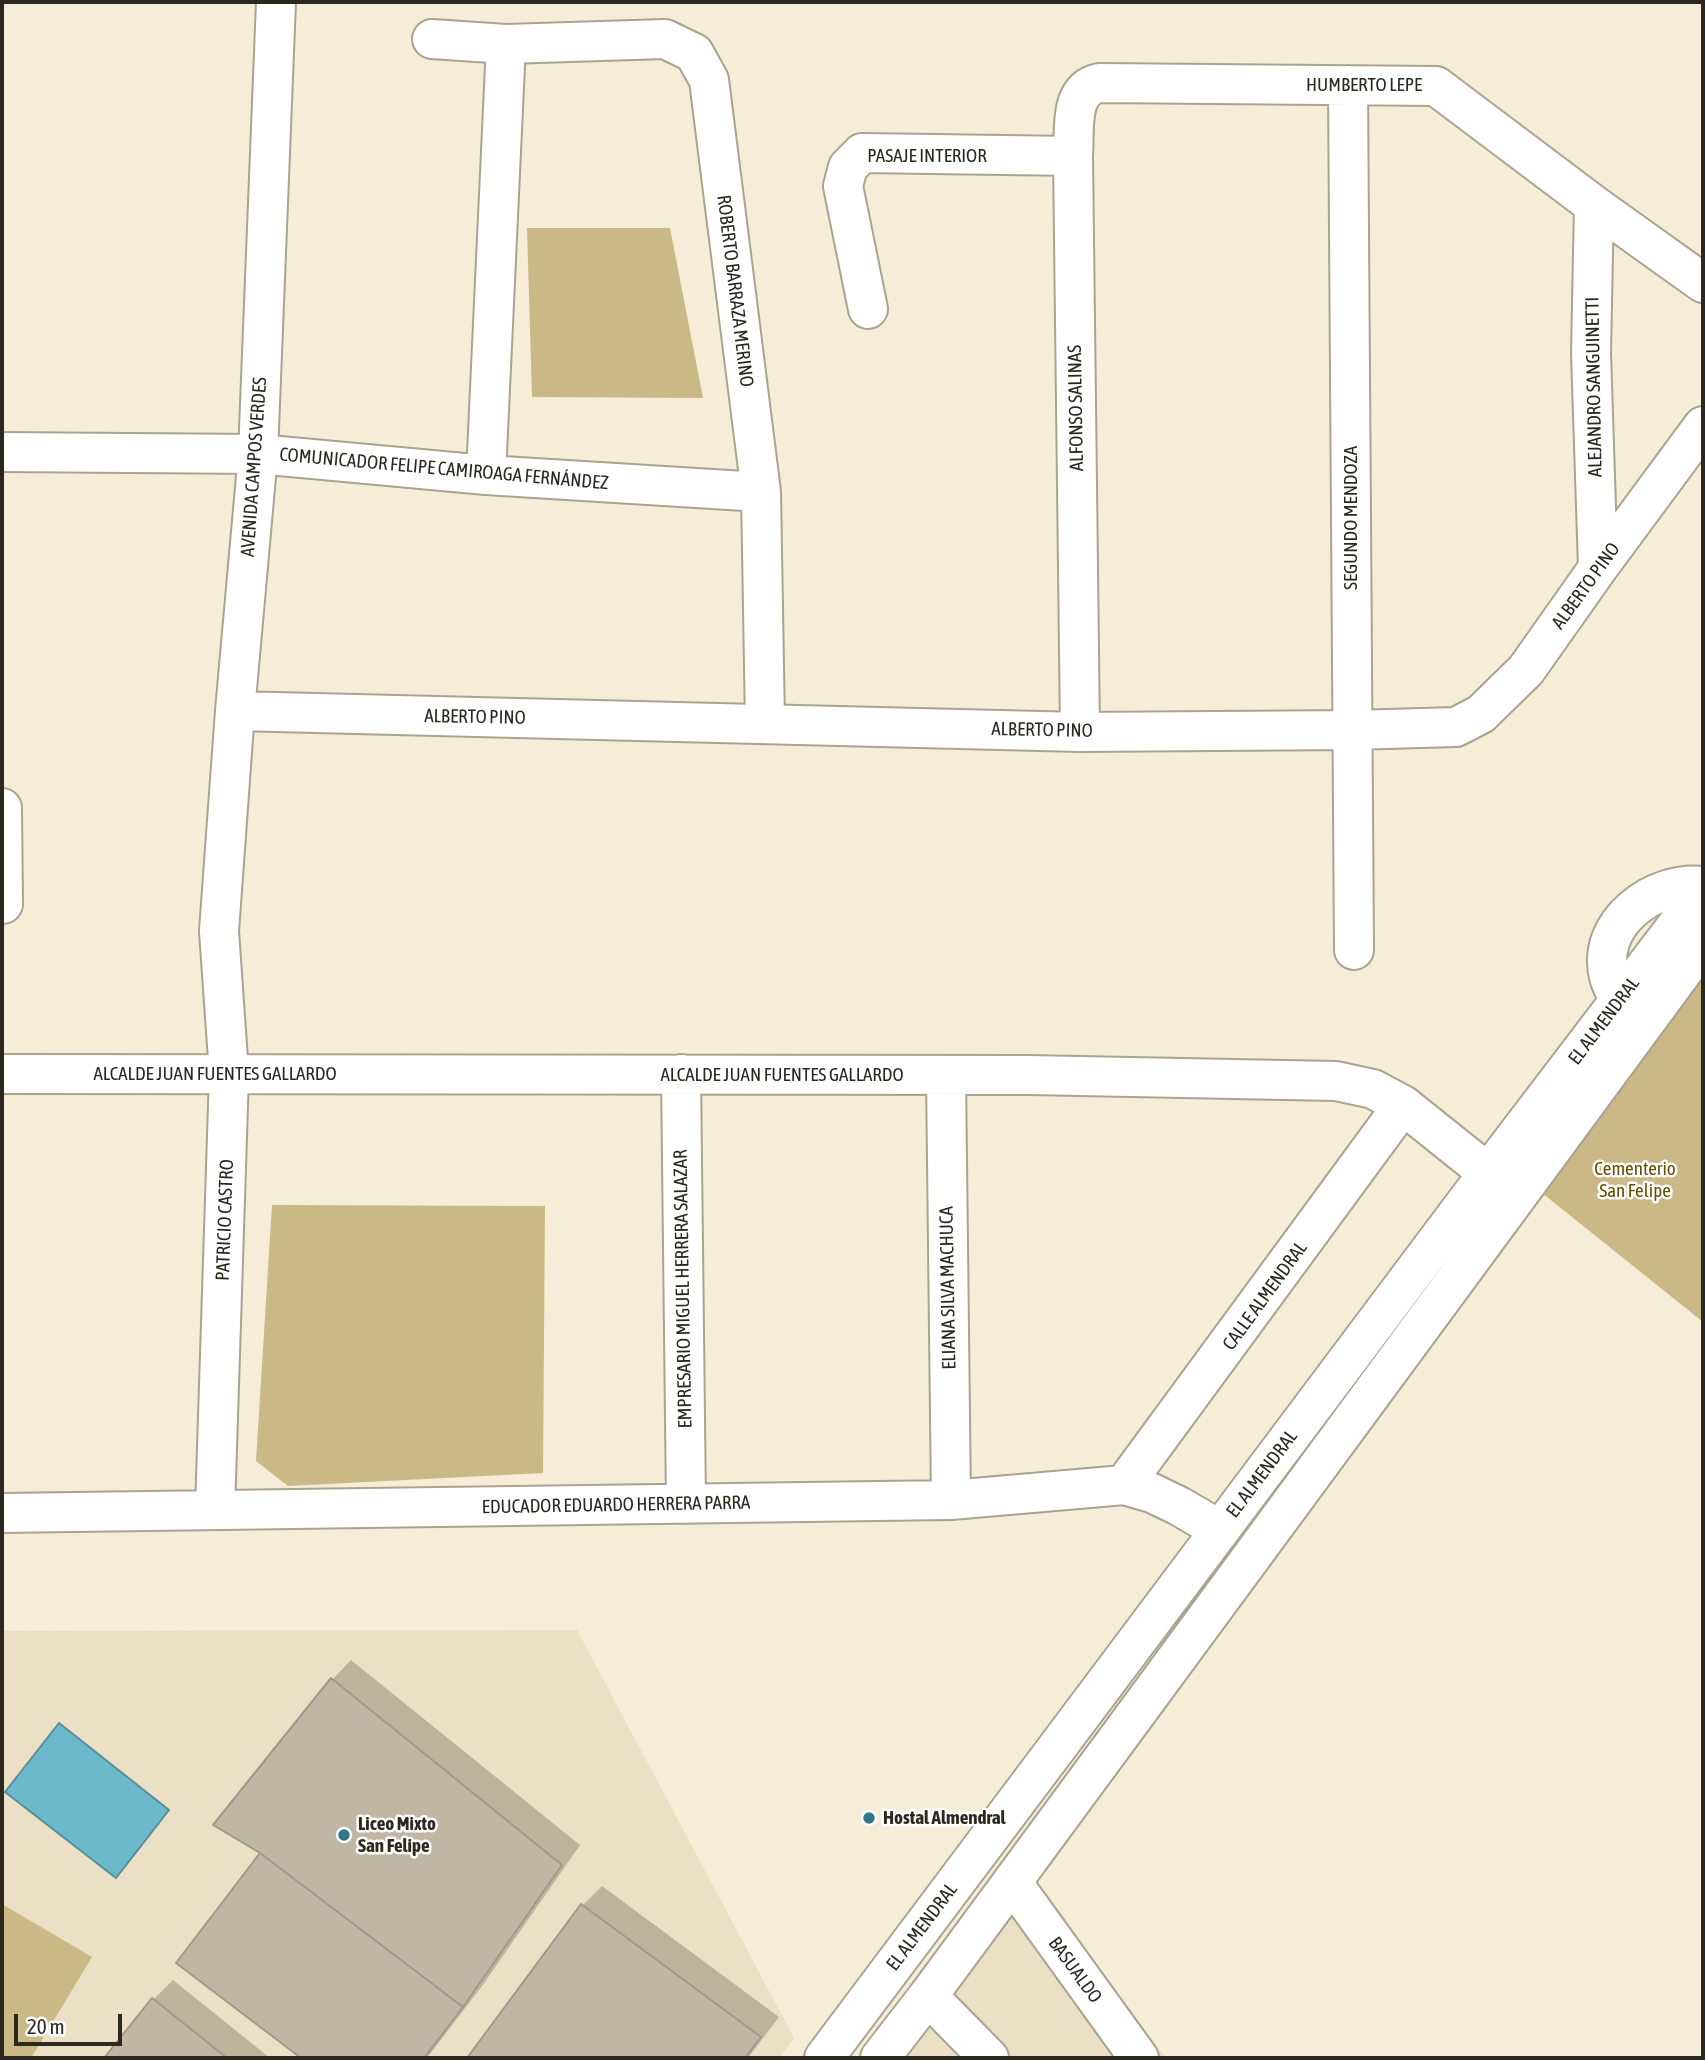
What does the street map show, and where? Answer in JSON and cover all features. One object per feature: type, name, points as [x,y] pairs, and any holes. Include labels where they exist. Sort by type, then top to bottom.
[{"type":"street","name":"AVENIDA CAMPOS VERDES","points":[[219,930],[258,454],[276,2]]},
{"type":"street","name":"ROBERTO BARRAZA MERINO","points":[[432,40],[506,44],[665,39],[694,53],[709,80],[761,492],[765,724]]},
{"type":"street","points":[[486,475],[506,44]]},
{"type":"street","name":"HUMBERTO LEPE","points":[[1086,88],[1099,83],[1436,86],[1703,283]]},
{"type":"street","name":"SEGUNDO MENDOZA","points":[[1348,85],[1354,950]]},
{"type":"street","name":"ALFONSO SALINAS","points":[[1080,732],[1073,156],[1076,103],[1086,88]]},
{"type":"street","name":"PASAJE INTERIOR","points":[[868,309],[842,186],[848,167],[862,153],[1073,156]]},
{"type":"street","name":"ALEJANDRO SANGUINETTI","points":[[1594,205],[1591,353],[1598,568]]},
{"type":"street","name":"ALBERTO PINO","points":[[235,711],[1080,732],[1456,727],[1481,714],[1526,670],[1703,426]]},
{"type":"street","name":"COMUNICADOR FELIPE CAMIROAGA FERNÁNDEZ","points":[[2,452],[258,454],[486,475],[761,492]]},
{"type":"street","points":[[2,808],[3,904]]},
{"type":"street","points":[[1631,1013],[1609,976],[1608,954],[1612,932],[1629,912],[1654,894],[1674,886],[1703,886]]},
{"type":"street","name":"EL ALMENDRAL","points":[[880,2058],[1503,1216],[1631,1013],[1703,891]]},
{"type":"street","name":"PATRICIO CASTRO","points":[[215,1510],[229,1074],[219,930]]},
{"type":"street","name":"EL ALMENDRAL","points":[[824,2058],[1488,1173],[1631,1013],[1703,944]]},
{"type":"street","name":"ALCALDE JUAN FUENTES GALLARDO","points":[[2,1074],[946,1075],[1336,1081],[1373,1089],[1403,1105],[1488,1173]]},
{"type":"street","name":"EMPRESARIO MIGUEL HERRERA SALAZAR","points":[[681,1074],[686,1504]]},
{"type":"street","name":"ELIANA SILVA MACHUCA","points":[[946,1075],[951,1500]]},
{"type":"street","name":"CALLE ALMENDRAL","points":[[1124,1485],[1403,1105]]},
{"type":"street","points":[[1488,1173],[1503,1216]]},
{"type":"street","name":"EDUCADOR EDUARDO HERRERA PARRA","points":[[2,1513],[951,1500],[1124,1485],[1152,1493],[1220,1530]]},
{"type":"street","name":"BASUALDO","points":[[1012,1882],[1139,2058]]},
{"type":"street","points":[[928,1996],[989,2058]]},
{"type":"shaded area","name":"Liceo Mixto San Felipe","points":[[577,1630],[794,2038],[779,2058],[2,2058],[2,1631]]},
{"type":"shaded area","points":[[1031,1877],[1166,2058],[902,2058]]},
{"type":"green space","points":[[527,228],[670,228],[703,398],[532,397]]},
{"type":"green space","name":"Cementerio San Felipe","points":[[1703,970],[1703,1322],[1542,1193]]},
{"type":"green space","points":[[272,1205],[545,1206],[543,1473],[288,1486],[256,1461]]},
{"type":"green space","points":[[2,1904],[92,1957],[31,2058],[2,2058]]},
{"type":"water","points":[[59,1723],[169,1810],[116,1878],[5,1792]]},
{"type":"building","points":[[331,1678],[562,1865],[463,2007],[260,1853],[213,1825]]},
{"type":"building","points":[[260,1853],[463,2007],[424,2058],[301,2058],[176,1963]]},
{"type":"building","points":[[581,1904],[761,2037],[745,2058],[467,2058]]},
{"type":"building","points":[[152,1998],[227,2058],[104,2058]]},
{"type":"place","name":"Hostal Almendral","points":[[869,1818]]},
{"type":"place","name":"Liceo Mixto San Felipe","points":[[344,1835]]}]
